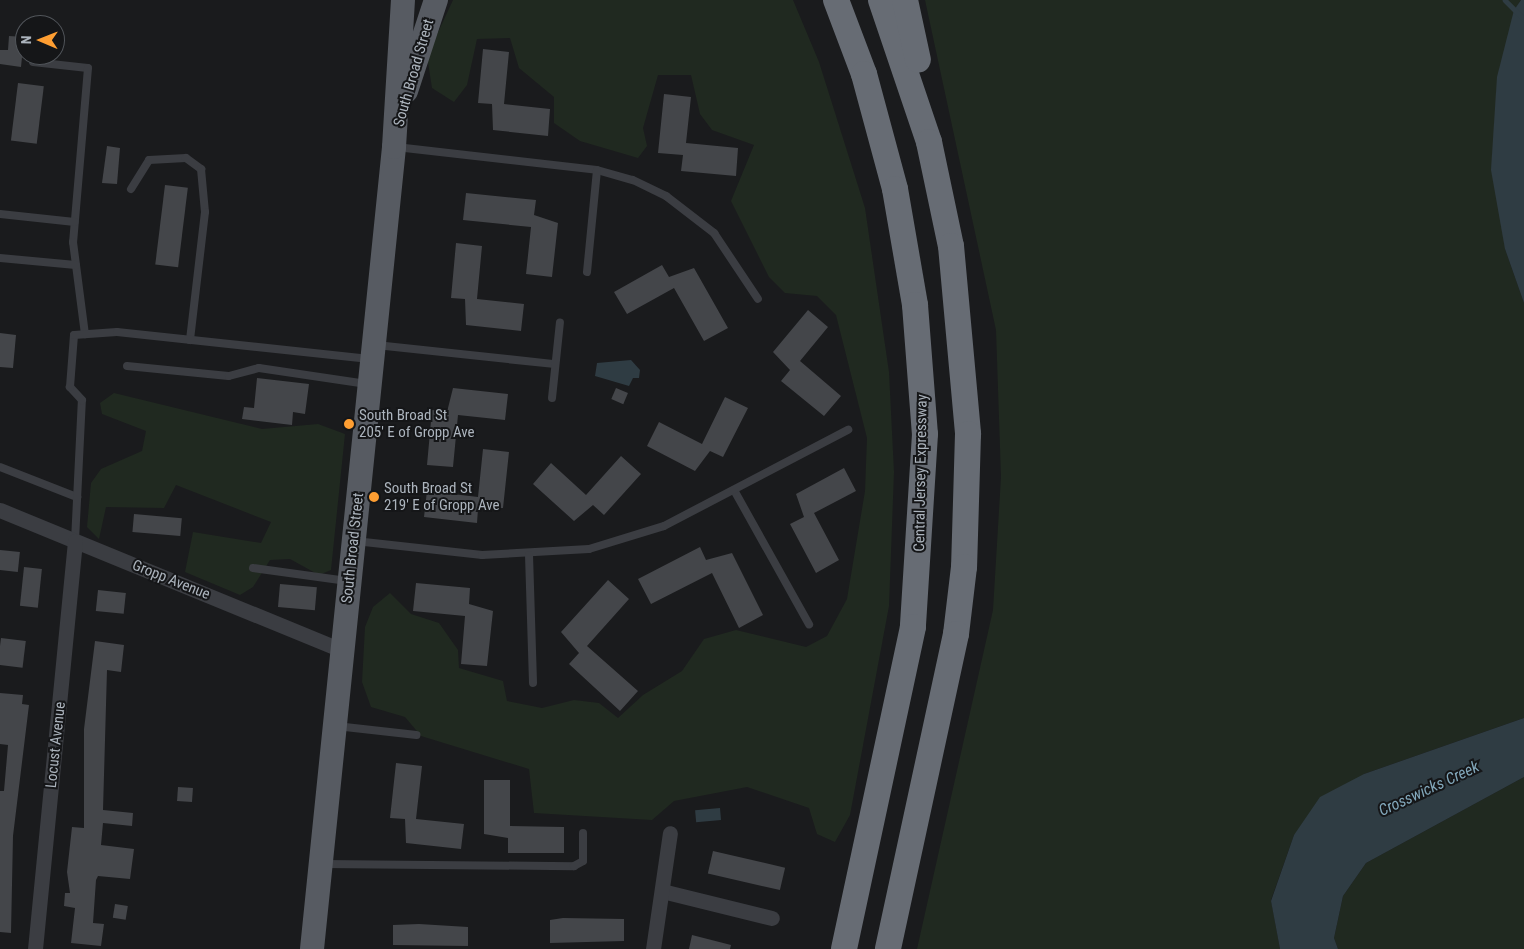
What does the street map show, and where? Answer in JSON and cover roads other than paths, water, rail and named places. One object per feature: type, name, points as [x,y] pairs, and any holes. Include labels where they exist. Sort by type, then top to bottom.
[{"type":"highway","points":[[822,0],[895,189]]},
{"type":"highway","name":"Central Jersey Expressway","points":[[836,0],[864,74],[895,189],[922,369],[921,554],[903,690],[844,949]]},
{"type":"highway","points":[[881,0],[928,142],[951,246],[965,367],[968,501],[957,624],[945,700],[888,949]]},
{"type":"highway","points":[[905,0],[921,74],[928,142]]},
{"type":"main road","name":"South Broad Street","points":[[312,949],[394,147],[403,0]]},
{"type":"main road","name":"South Broad Street","points":[[394,147],[408,81],[436,0]]},
{"type":"street","name":"Gropp Avenue","points":[[0,510],[342,650]]},
{"type":"street","name":"Locust Avenue","points":[[35,949],[75,541]]},
{"type":"street","points":[[653,949],[670,833]]},
{"type":"street","points":[[662,891],[772,918]]},
{"type":"lane","points":[[60,65],[88,68],[75,222],[78,305],[85,334]]},
{"type":"lane","points":[[394,147],[597,170],[633,180],[691,213],[732,256],[758,299]]},
{"type":"lane","points":[[131,189],[149,160],[186,158],[201,169],[205,212],[190,340]]},
{"type":"lane","points":[[587,272],[597,170]]},
{"type":"lane","points":[[0,214],[75,222]]},
{"type":"lane","points":[[0,258],[76,266]]},
{"type":"lane","points":[[552,398],[560,322]]},
{"type":"lane","points":[[75,541],[82,400],[70,387],[74,336],[117,332],[190,340],[555,364]]},
{"type":"lane","points":[[127,366],[229,376],[259,368],[370,384]]},
{"type":"lane","points":[[353,540],[529,555],[624,541],[734,490],[848,430]]},
{"type":"lane","points":[[0,467],[77,497]]},
{"type":"lane","points":[[734,490],[809,624]]},
{"type":"lane","points":[[529,555],[533,683]]},
{"type":"lane","points":[[252,568],[349,581]]},
{"type":"lane","points":[[334,726],[416,736]]},
{"type":"lane","points":[[321,864],[574,866],[583,861],[582,832]]},
{"type":"water","points":[[1521,0],[1524,0],[1524,303],[1505,249],[1491,170],[1497,77],[1514,10]]},
{"type":"water","points":[[631,360],[640,370],[639,378],[633,378],[629,386],[595,376],[597,363]]},
{"type":"water","name":"Crosswicks Creek","points":[[1524,718],[1524,777],[1366,863],[1343,896],[1334,938],[1338,949],[1280,949],[1271,901],[1294,835],[1320,797],[1364,774]]},
{"type":"water","points":[[720,808],[721,820],[696,822],[695,810]]},
{"type":"waterway","points":[[1505,0],[1524,19]]},
{"type":"place","name":"South Broad St 205' E of Gropp Ave","points":[[349,424]]},
{"type":"place","name":"South Broad St 219' E of Gropp Ave","points":[[374,497]]}]
